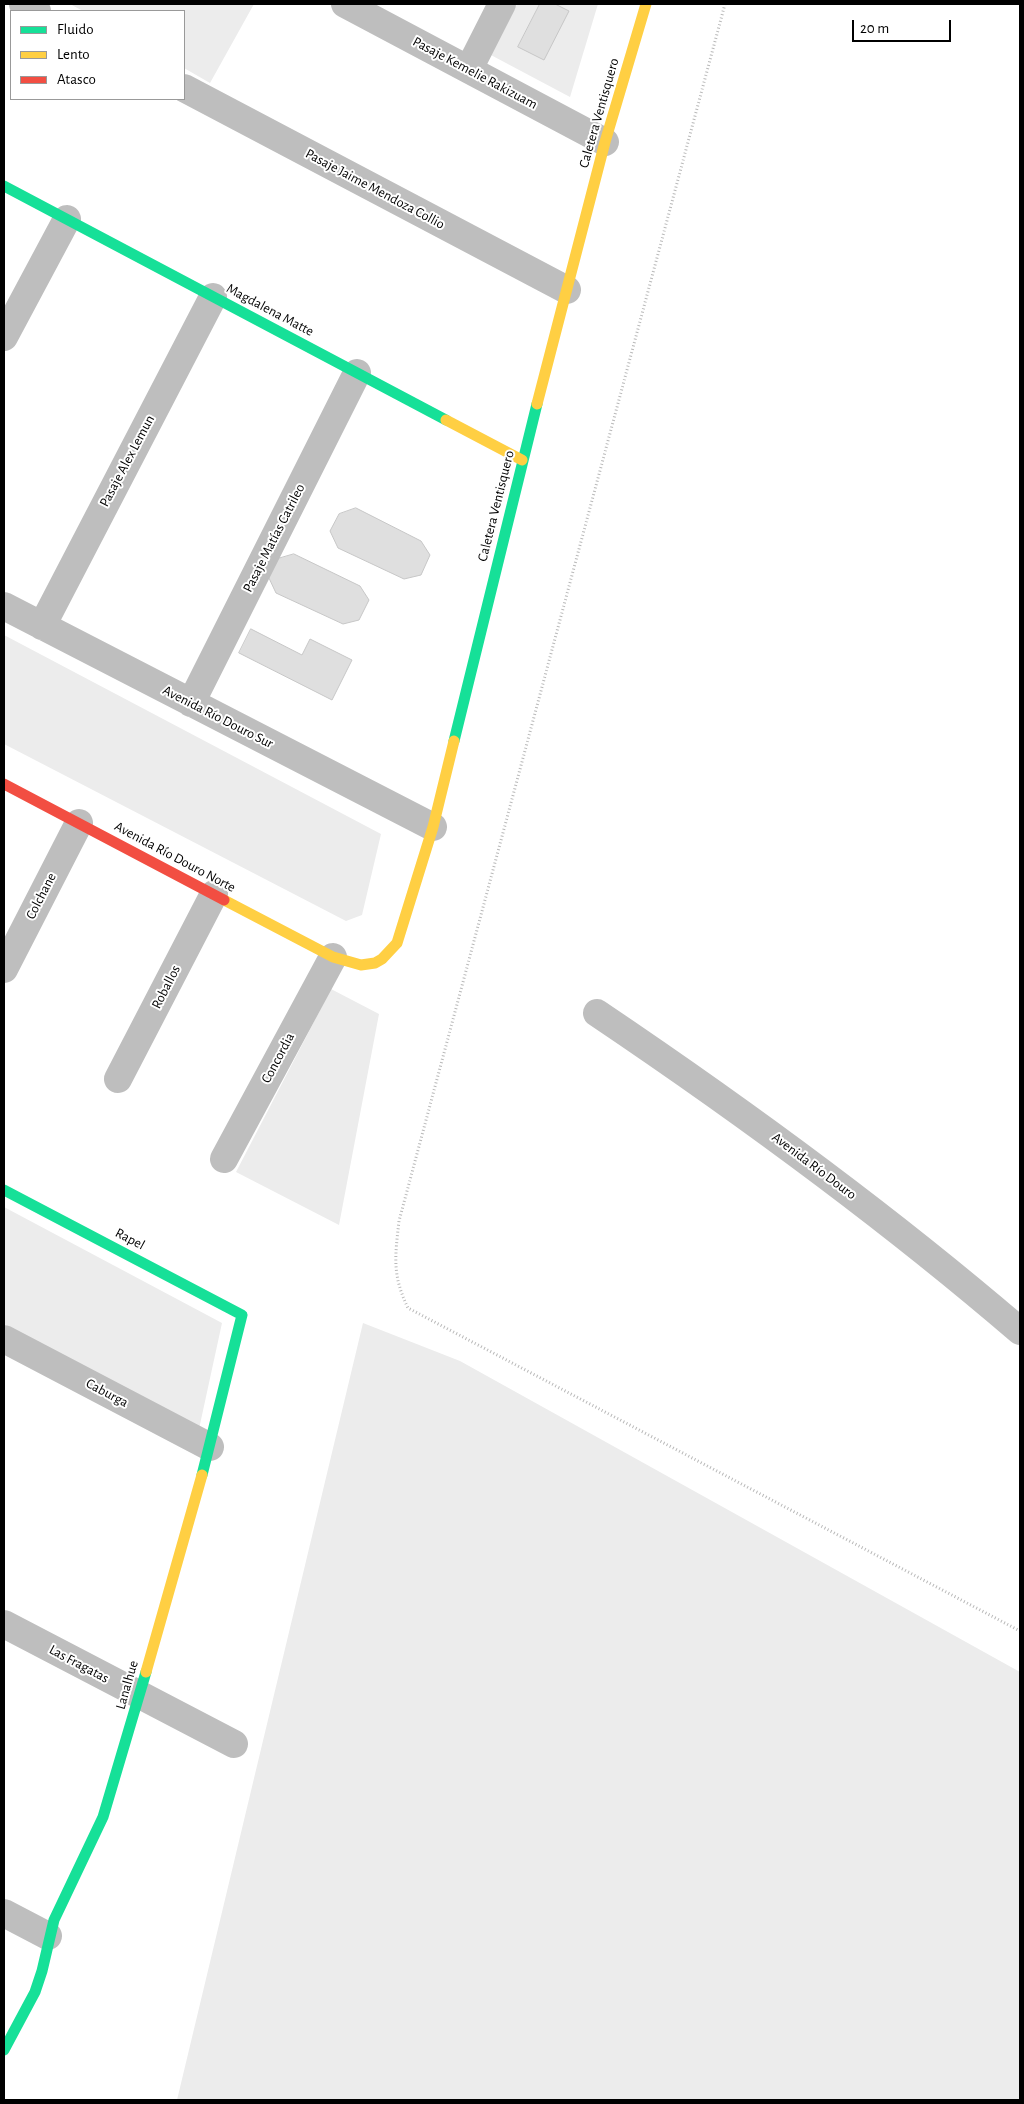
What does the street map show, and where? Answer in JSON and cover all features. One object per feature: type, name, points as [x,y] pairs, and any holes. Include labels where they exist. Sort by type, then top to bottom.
[{"type":"street","points":[[23,4],[36,10]]},
{"type":"street","name":"Pasaje Kemelie Rakizuam","points":[[345,4],[605,142]]},
{"type":"street","points":[[469,69],[502,4]]},
{"type":"street","name":"Caletera Ventisquero","points":[[333,957],[354,965],[370,966],[384,959],[397,943],[433,827],[522,460],[605,142],[646,4]]},
{"type":"street","name":"Pasaje Jaime Mendoza Collio","points":[[185,89],[567,290]]},
{"type":"street","name":"Magdalena Matte","points":[[4,186],[522,460]]},
{"type":"street","points":[[4,337],[67,219]]},
{"type":"street","name":"Pasaje Alex Lemun","points":[[42,626],[213,297]]},
{"type":"street","name":"Pasaje Matías Catrileo","points":[[191,703],[357,373]]},
{"type":"street","name":"Avenida Río Douro Sur","points":[[4,606],[433,827]]},
{"type":"street","name":"Avenida Río Douro Norte","points":[[4,784],[333,957]]},
{"type":"street","name":"Colchane","points":[[4,969],[79,824]]},
{"type":"street","name":"Roballos","points":[[118,1079],[214,894]]},
{"type":"street","name":"Concordia","points":[[224,1159],[333,957]]},
{"type":"street","name":"Avenida Río Douro","points":[[597,1013],[691,1076],[875,1211],[1020,1331]]},
{"type":"street","name":"Rapel","points":[[4,1190],[242,1315]]},
{"type":"street","name":"Lanalhue","points":[[4,2050],[35,1990],[44,1961],[48,1936],[101,1824],[210,1447],[242,1315]]},
{"type":"street","name":"Caburga","points":[[4,1339],[210,1447]]},
{"type":"street","name":"Las Fragatas","points":[[4,1624],[234,1744]]},
{"type":"street","points":[[4,1913],[48,1936]]},
{"type":"path","points":[[725,4],[398,1221],[394,1261],[398,1288],[408,1308],[1020,1631]]},
{"type":"shaded area","points":[[70,4],[254,4],[210,83],[185,69],[185,10],[81,10]]},
{"type":"shaded area","points":[[517,4],[598,4],[570,97],[489,54]]},
{"type":"shaded area","points":[[4,635],[381,834],[362,915],[346,921],[4,744]]},
{"type":"shaded area","points":[[331,989],[379,1014],[339,1225],[236,1172]]},
{"type":"shaded area","points":[[4,1207],[222,1323],[199,1429],[4,1324]]},
{"type":"shaded area","points":[[363,1323],[460,1361],[1020,1672],[1020,2100],[177,2100]]},
{"type":"building","points":[[540,4],[555,4],[569,11],[544,60],[518,47]]},
{"type":"building","points":[[356,508],[421,541],[430,555],[421,575],[404,579],[338,548],[330,531],[339,514]]},
{"type":"building","points":[[294,554],[360,586],[369,600],[359,620],[343,624],[276,593],[268,576],[277,559]]},
{"type":"building","points":[[251,629],[302,655],[310,639],[352,660],[332,700],[239,653]]},
{"type":"traffic: fast","points":[[4,186],[446,420]]},
{"type":"traffic: fast","points":[[454,741],[537,404]]},
{"type":"traffic: fast","points":[[4,1190],[242,1315],[202,1475]]},
{"type":"traffic: fast","points":[[4,2050],[35,1992],[54,1920],[103,1817],[146,1672]]},
{"type":"traffic: slow","points":[[537,404],[605,142],[646,4]]},
{"type":"traffic: slow","points":[[446,420],[522,460]]},
{"type":"traffic: slow","points":[[224,900],[333,957],[361,965],[375,963],[382,959],[397,943],[433,827],[454,741]]},
{"type":"traffic: slow","points":[[146,1672],[202,1475]]},
{"type":"traffic: jam","points":[[4,784],[224,900]]}]
